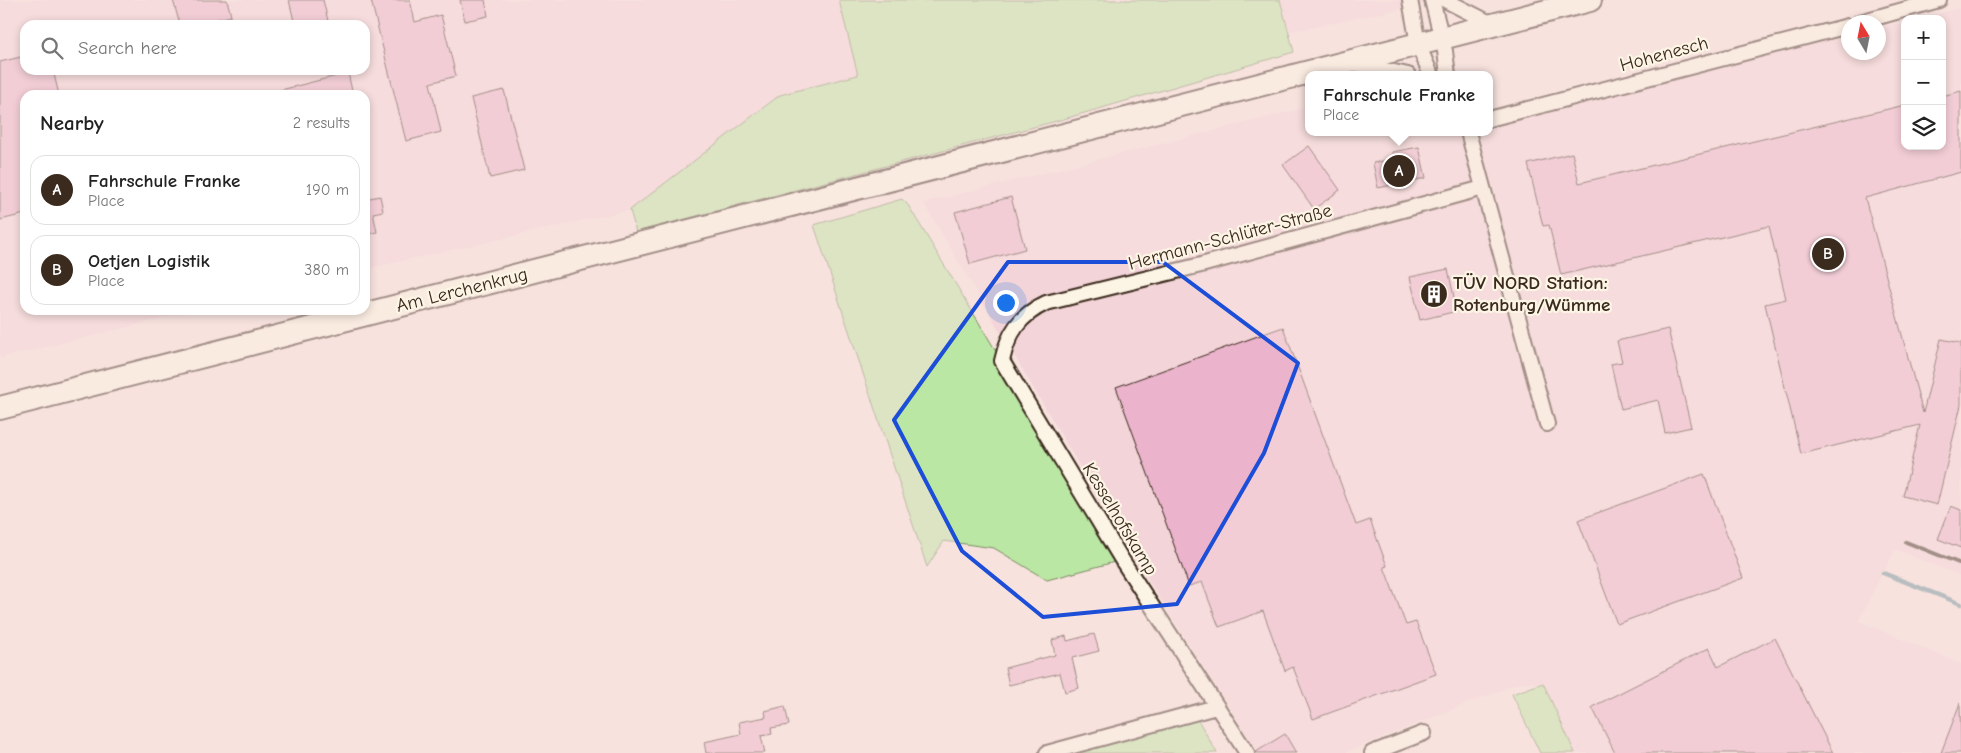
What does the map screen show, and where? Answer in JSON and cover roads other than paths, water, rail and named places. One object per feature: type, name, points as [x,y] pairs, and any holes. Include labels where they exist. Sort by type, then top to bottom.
[{"type":"main road","name":"Am Lerchenkrug","points":[[1317,71],[1590,0]]},
{"type":"main road","name":"Am Lerchenkrug","points":[[370,313],[1305,74]]},
{"type":"main road","name":"Am Lerchenkrug","points":[[0,408],[361,315]]},
{"type":"street","points":[[1410,0],[1418,44],[1429,71]]},
{"type":"street","points":[[1432,0],[1442,38],[1447,71]]},
{"type":"street","points":[[1445,0],[1494,25]]},
{"type":"street","points":[[1885,15],[1939,0]]},
{"type":"street","name":"Hohenesch","points":[[1493,118],[1841,28]]},
{"type":"street","points":[[1349,63],[1388,71]]},
{"type":"street","points":[[1469,136],[1547,424]]},
{"type":"street","name":"Hermann-Schlüter-Straße","points":[[1005,347],[1023,316],[1046,304],[1201,265],[1483,188]]},
{"type":"street","name":"Kesselhofskamp","points":[[1005,347],[1002,361],[1122,560],[1216,708],[1247,753]]},
{"type":"street","points":[[1047,753],[1216,708]]},
{"type":"street","points":[[1372,753],[1424,733]]},
{"type":"waterway","points":[[1883,573],[1961,604]]},
{"type":"railway","points":[[1906,542],[1961,564]]},
{"type":"place","name":"Fahrschule Franke","points":[[1399,171]]},
{"type":"place","name":"Oetjen Logistik","points":[[1828,254]]},
{"type":"place","name":"TÜV NORD Station: Rotenburg/Wümme","points":[[1434,294]]}]
